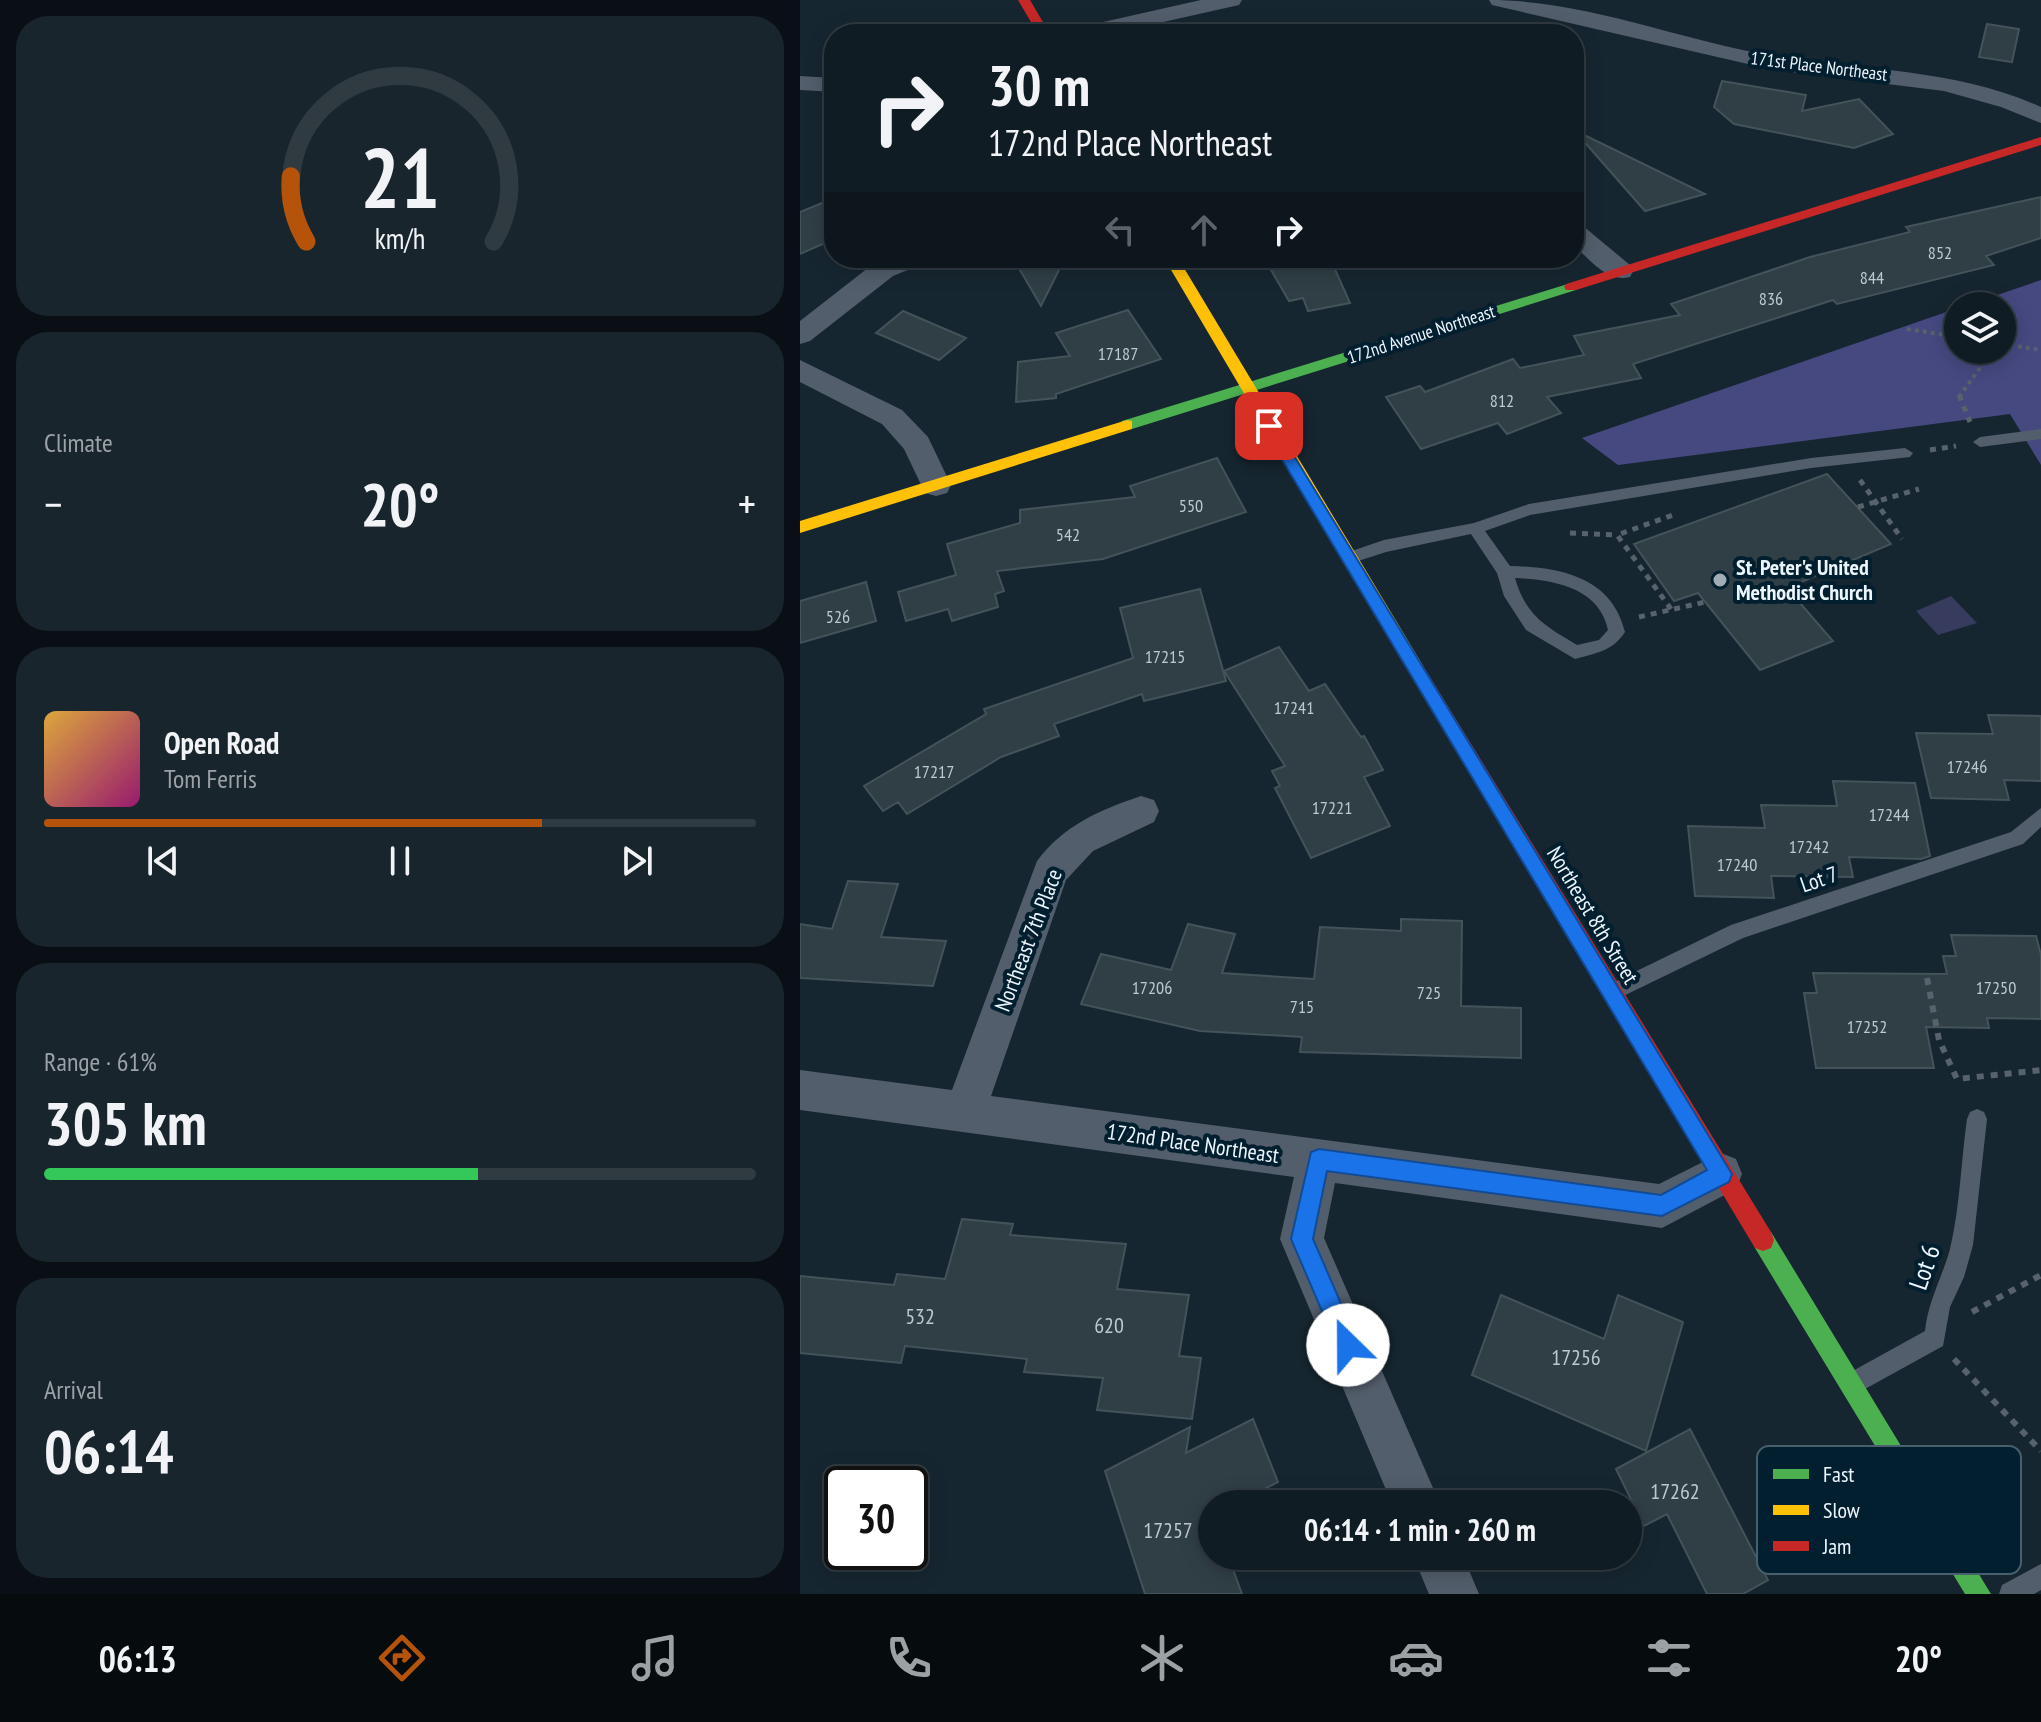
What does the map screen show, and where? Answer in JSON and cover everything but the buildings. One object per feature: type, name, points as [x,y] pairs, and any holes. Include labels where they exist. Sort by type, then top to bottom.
[{"type":"street","points":[[1024,0],[1038,24]]},
{"type":"street","points":[[1124,24],[1231,0]]},
{"type":"street","name":"171st Place Northeast","points":[[1500,0],[1774,63],[1936,80],[2020,104],[2041,116]]},
{"type":"street","points":[[800,83],[824,84]]},
{"type":"street","name":"172nd Avenue Northeast","points":[[800,527],[2041,141]]},
{"type":"street","points":[[1584,240],[1620,271]]},
{"type":"street","points":[[800,335],[888,268]]},
{"type":"street","name":"Northeast 8th Street","points":[[1177,268],[1246,389],[1889,1446]]},
{"type":"street","points":[[800,370],[892,417],[917,444],[936,485]]},
{"type":"street","name":"Northeast 7th Place","points":[[965,1112],[1050,872],[1066,849],[1141,811]]},
{"type":"street","name":"172nd Place Northeast","points":[[800,1090],[1662,1206],[1721,1174]]},
{"type":"street","points":[[1319,1160],[1302,1239],[1410,1490]]},
{"type":"street","points":[[1444,1570],[1454,1594]]},
{"type":"street","name":"Northeast 8th Street","points":[[1967,1574],[1979,1594]]},
{"type":"lane","points":[[1980,442],[2041,434]]},
{"type":"lane","points":[[1349,558],[1384,546],[1475,528],[1529,510],[1905,453]]},
{"type":"lane","points":[[1475,528],[1505,572],[1512,596],[1532,626],[1575,652],[1604,645],[1617,632],[1610,609],[1593,591],[1526,572],[1505,572]]},
{"type":"lane","name":"Lot 7","points":[[1612,992],[1738,931],[2017,838],[2041,816]]},
{"type":"lane","name":"Lot 6","points":[[1851,1384],[1935,1338],[1939,1306],[1953,1277],[1962,1245],[1977,1119]]},
{"type":"lane","points":[[2011,1594],[2041,1576]]},
{"type":"path","points":[[1907,329],[1944,335]]},
{"type":"path","points":[[2016,346],[2041,350]]},
{"type":"path","points":[[1905,453],[1980,442],[1958,396],[1982,364]]},
{"type":"path","points":[[1846,460],[1902,539]]},
{"type":"path","points":[[1858,507],[1919,489]]},
{"type":"path","points":[[1570,533],[1617,535],[1689,509]]},
{"type":"path","points":[[1617,535],[1671,609]]},
{"type":"path","points":[[1615,625],[1705,602]]},
{"type":"path","points":[[1927,978],[1939,1040],[1957,1079],[2041,1070]]},
{"type":"path","points":[[1939,1306],[1961,1319],[2041,1275]]},
{"type":"path","points":[[1971,1380],[2041,1451]]},
{"type":"shaded area","points":[[2041,280],[2041,465],[2010,414],[1618,465],[1582,438],[1944,313],[1944,364],[2016,364],[2016,292],[2006,292]]},
{"type":"shaded area","points":[[1951,596],[1977,623],[1938,635],[1916,611]]},
{"type":"traffic: fast","points":[[1127,425],[1571,287]]},
{"type":"traffic: fast","points":[[1763,1240],[1889,1446]]},
{"type":"traffic: fast","points":[[1967,1574],[1979,1594]]},
{"type":"traffic: slow","points":[[1177,268],[1416,669]]},
{"type":"traffic: slow","points":[[800,527],[1127,425]]},
{"type":"traffic: jam","points":[[1024,0],[1038,24]]},
{"type":"traffic: jam","points":[[1571,287],[2041,141]]},
{"type":"traffic: jam","points":[[1416,669],[1763,1240]]},
{"type":"place","name":"St. Peter's United Methodist Church","points":[[1720,580]]},
{"type":"route","points":[[1269,426],[1721,1174],[1662,1206],[1319,1160],[1302,1239],[1348,1345]]}]
